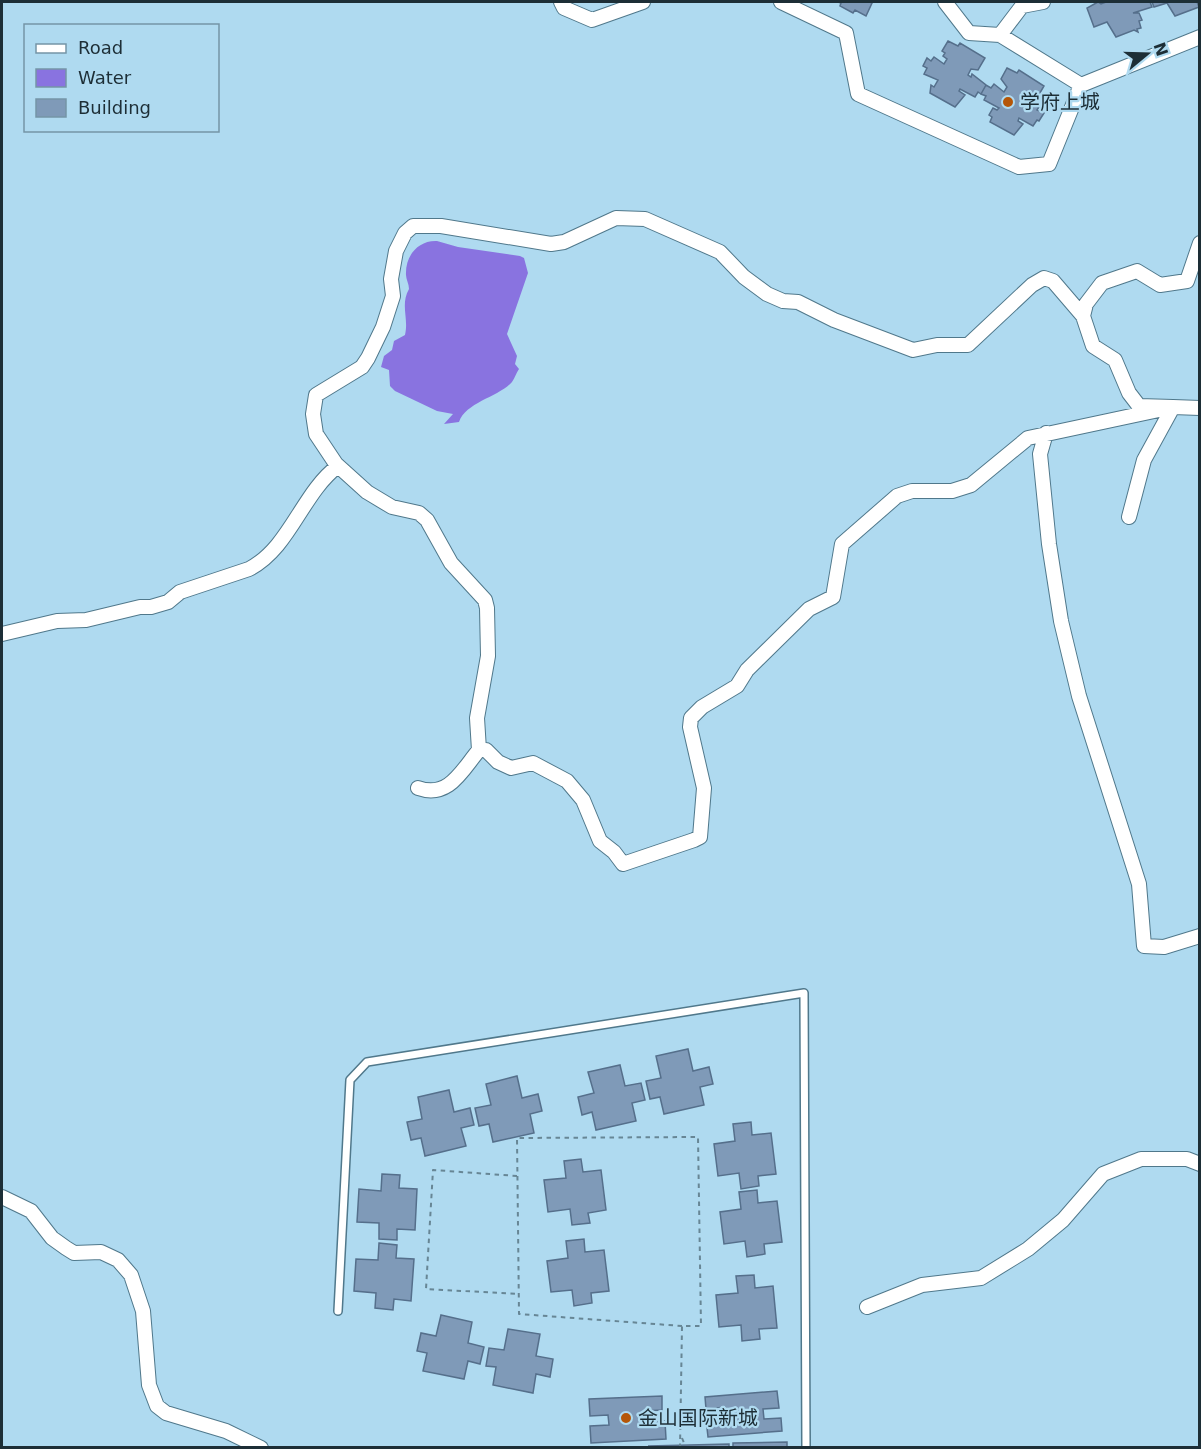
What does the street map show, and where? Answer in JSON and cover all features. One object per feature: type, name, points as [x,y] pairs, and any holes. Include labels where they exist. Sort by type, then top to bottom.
[{"type":"street","points":[[561,2],[564,8],[592,20],[644,2]]},
{"type":"street","points":[[781,2],[846,33],[858,94],[1019,167],[1048,164],[1081,86],[1200,38]]},
{"type":"street","points":[[945,2],[969,33],[1000,35],[1081,86]]},
{"type":"street","points":[[1000,35],[1022,6],[1043,2]]},
{"type":"street","points":[[418,788],[435,790],[454,783],[479,750],[477,718],[488,656],[487,608],[482,595],[451,563],[427,520],[419,513],[392,507],[367,492],[338,466],[316,434],[313,414],[316,395],[356,370],[368,358],[383,327],[393,296],[391,279],[396,251],[405,233],[413,226],[441,226],[551,244],[564,242],[616,218],[645,219],[720,252],[744,276],[767,294],[783,301],[798,302],[834,320],[913,350],[937,345],[968,345],[1032,285],[1044,278],[1053,281],[1083,316],[1093,345],[1115,360],[1129,393],[1139,406],[1200,408]]},
{"type":"street","points":[[1083,316],[1086,304],[1102,283],[1137,271],[1160,285],[1187,281],[1200,243]]},
{"type":"street","points":[[479,750],[486,750],[498,762],[511,768],[533,763],[567,781],[583,800],[600,841],[614,852],[623,864],[694,840],[700,837],[704,802],[702,776],[690,727],[695,712],[737,686],[747,670],[767,654],[801,616],[809,609],[833,597],[842,544],[879,514],[890,500],[904,492],[961,489],[979,479],[1020,443],[1046,433],[1173,407]]},
{"type":"street","points":[[1129,517],[1144,460],[1173,407]]},
{"type":"street","points":[[1046,433],[1040,454],[1049,544],[1061,621],[1079,696],[1139,884],[1144,946],[1164,947],[1200,936]]},
{"type":"street","points":[[2,634],[57,621],[86,620],[140,606],[151,608],[168,602],[180,592],[259,564],[287,530],[320,482],[338,466]]},
{"type":"street","points":[[867,1307],[922,1285],[969,1281],[997,1269],[1063,1220],[1103,1174],[1141,1160],[1187,1159],[1200,1164]]},
{"type":"street","points":[[2,1197],[31,1211],[52,1238],[66,1248],[74,1252],[101,1252],[118,1260],[131,1275],[143,1311],[149,1385],[157,1406],[166,1413],[226,1431],[261,1448]]},
{"type":"lane","points":[[338,1311],[350,1080],[367,1062],[804,993],[806,1448]]},
{"type":"path","points":[[698,1137],[700,1326],[519,1314],[517,1176],[517,1138],[698,1137]]},
{"type":"path","points":[[517,1176],[433,1170],[426,1289],[519,1294]]},
{"type":"path","points":[[680,1448],[682,1438],[682,1326]]},
{"type":"path","points":[[682,1438],[686,1448]]},
{"type":"water","points":[[437,241],[458,247],[520,256],[524,258],[528,273],[507,334],[517,356],[515,364],[519,369],[514,379],[499,392],[468,409],[459,422],[444,424],[453,414],[437,411],[395,391],[390,386],[389,370],[381,367],[384,356],[392,350],[394,341],[405,335],[405,301],[409,289],[406,268],[410,256],[424,243]]},
{"type":"building","points":[[838,2],[872,3],[866,16],[855,10],[853,13],[840,6],[841,3]]},
{"type":"building","name":"学府上城","points":[[1098,2],[1101,4],[1150,2],[1152,7],[1133,13],[1139,13],[1142,20],[1139,21],[1141,28],[1137,29],[1138,32],[1134,30],[1116,37],[1107,22],[1094,27],[1087,8]]},
{"type":"building","points":[[1152,2],[1197,2],[1199,7],[1175,16],[1167,3],[1154,7]]},
{"type":"building","name":"学府上城","points":[[948,41],[958,46],[960,43],[985,58],[978,70],[971,69],[968,75],[971,77],[972,74],[986,85],[981,94],[978,92],[975,97],[960,89],[959,91],[965,95],[955,107],[930,93],[931,85],[934,87],[938,80],[924,74],[927,68],[923,66],[927,58],[931,61],[934,57],[944,64],[947,59],[943,56],[945,53],[942,51]]},
{"type":"building","name":"学府上城","points":[[1007,68],[1017,73],[1019,70],[1044,86],[1034,101],[1030,99],[1027,103],[1039,107],[1037,110],[1044,113],[1033,126],[1019,118],[1018,121],[1023,124],[1014,135],[990,122],[992,117],[989,115],[993,108],[997,110],[999,108],[984,100],[986,96],[981,94],[986,85],[991,88],[994,84],[1004,92],[1007,87],[1001,79]]},
{"type":"building","points":[[688,1049],[693,1071],[709,1067],[713,1084],[700,1087],[704,1105],[664,1114],[660,1097],[650,1099],[646,1081],[661,1078],[656,1056]]},
{"type":"building","points":[[620,1065],[625,1086],[641,1083],[645,1100],[632,1103],[636,1121],[596,1130],[592,1112],[582,1115],[578,1097],[594,1093],[588,1072]]},
{"type":"building","points":[[517,1076],[522,1098],[538,1094],[542,1111],[530,1114],[534,1133],[493,1142],[489,1124],[479,1126],[475,1108],[491,1105],[486,1084]]},
{"type":"building","points":[[449,1090],[454,1112],[470,1108],[474,1125],[461,1128],[466,1146],[425,1156],[421,1138],[411,1140],[407,1122],[422,1119],[418,1097]]},
{"type":"building","points":[[751,1122],[752,1135],[771,1133],[776,1174],[758,1176],[759,1186],[741,1189],[739,1173],[718,1176],[714,1144],[735,1141],[733,1124]]},
{"type":"building","points":[[581,1159],[583,1172],[601,1170],[606,1210],[588,1213],[590,1223],[572,1225],[570,1209],[548,1212],[544,1180],[566,1178],[564,1161]]},
{"type":"building","points":[[382,1174],[400,1175],[399,1188],[417,1189],[415,1230],[397,1229],[397,1240],[379,1239],[379,1223],[357,1222],[359,1189],[381,1191]]},
{"type":"building","points":[[757,1190],[758,1203],[777,1201],[782,1242],[764,1244],[765,1254],[747,1257],[745,1241],[724,1244],[720,1212],[741,1209],[739,1192]]},
{"type":"building","points":[[584,1239],[585,1252],[604,1250],[609,1291],[591,1293],[592,1303],[574,1306],[572,1290],[551,1292],[547,1261],[568,1258],[566,1241]]},
{"type":"building","points":[[379,1243],[397,1245],[396,1258],[414,1259],[411,1301],[394,1299],[393,1310],[375,1308],[376,1293],[354,1291],[356,1259],[378,1260]]},
{"type":"building","points":[[754,1275],[755,1288],[773,1286],[777,1328],[759,1329],[760,1339],[742,1341],[741,1325],[719,1327],[716,1295],[738,1293],[736,1276]]},
{"type":"building","points":[[441,1315],[472,1322],[468,1343],[484,1347],[480,1364],[468,1361],[464,1379],[423,1371],[427,1353],[417,1351],[421,1333],[436,1336]]},
{"type":"building","points":[[508,1329],[540,1334],[536,1356],[553,1359],[550,1377],[536,1374],[533,1393],[493,1385],[496,1367],[486,1366],[489,1348],[504,1350]]},
{"type":"building","name":"金山国际新城","points":[[777,1391],[779,1408],[763,1409],[764,1419],[781,1418],[782,1431],[708,1437],[706,1419],[726,1417],[725,1407],[706,1409],[705,1397]]},
{"type":"building","name":"金山国际新城","points":[[662,1396],[662,1410],[644,1411],[644,1422],[665,1421],[666,1439],[591,1443],[590,1426],[609,1425],[608,1415],[590,1416],[589,1399]]},
{"type":"building","name":"金山国际新城","points":[[787,1442],[787,1448],[733,1448],[733,1443]]},
{"type":"building","name":"金山国际新城","points":[[729,1444],[729,1448],[648,1446]]},
{"type":"place","name":"学府上城","points":[[1008,102]]},
{"type":"place","name":"金山国际新城","points":[[626,1418]]}]
